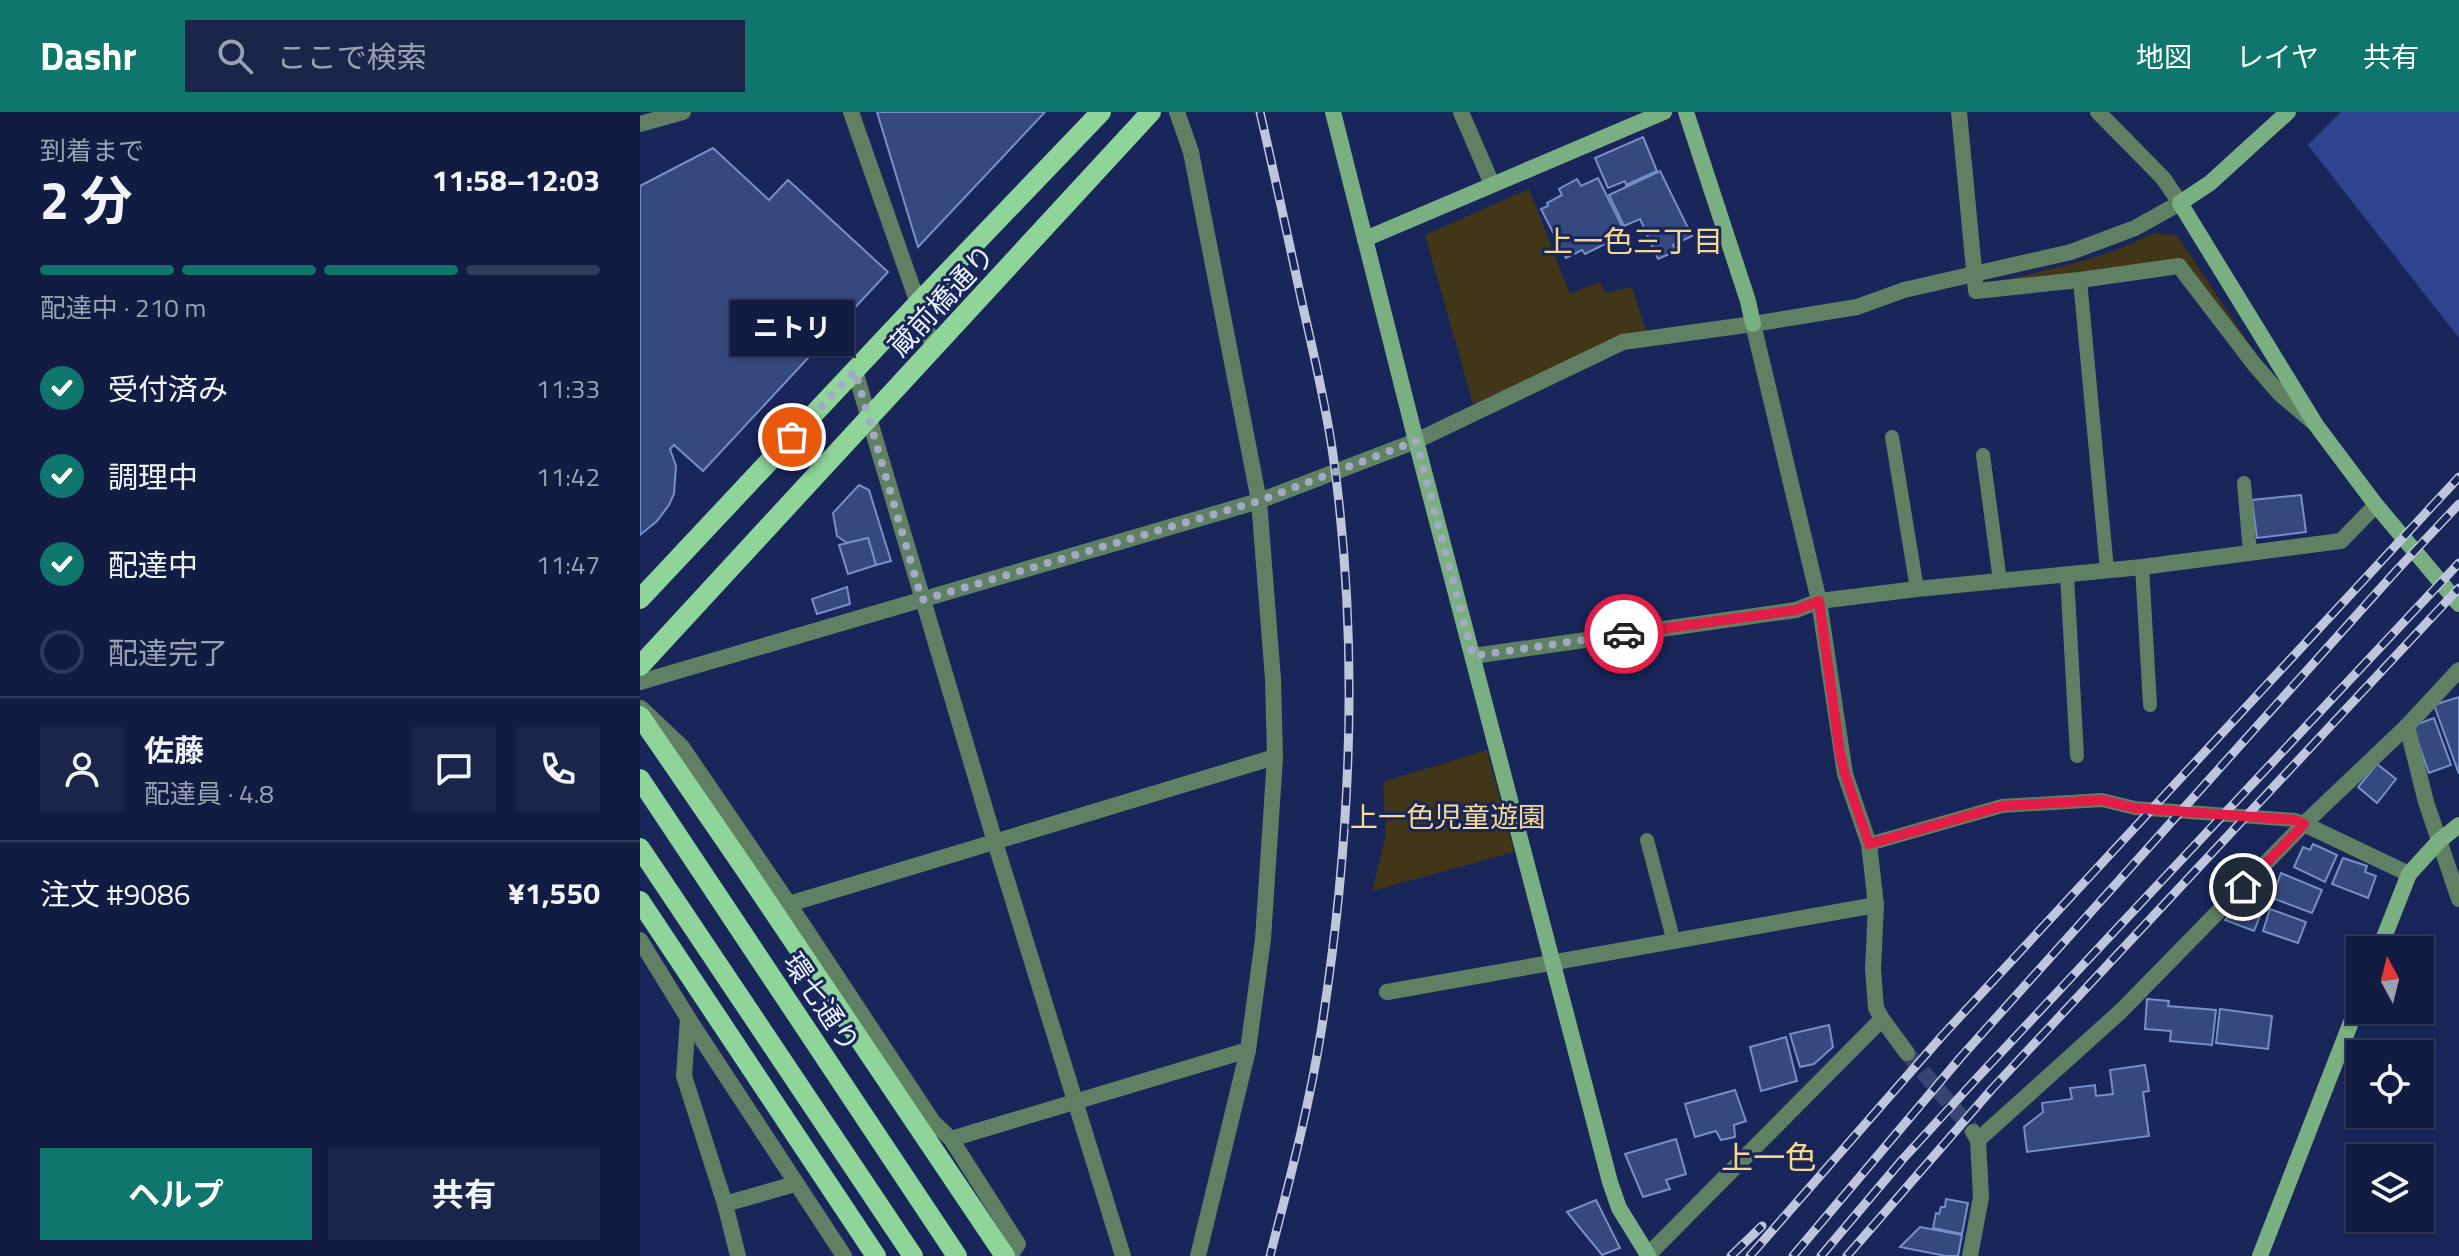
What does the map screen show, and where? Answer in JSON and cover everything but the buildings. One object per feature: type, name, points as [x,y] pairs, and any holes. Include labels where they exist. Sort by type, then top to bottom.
[{"type":"main road","name":"蔵前橋通り","points":[[640,599],[1101,112]]},
{"type":"main road","name":"蔵前橋通り","points":[[640,666],[1151,112]]},
{"type":"main road","points":[[640,716],[1007,1256]]},
{"type":"main road","name":"環七通り","points":[[640,779],[957,1256]]},
{"type":"main road","points":[[640,848],[913,1256]]},
{"type":"main road","points":[[640,901],[876,1256]]},
{"type":"street","points":[[640,124],[681,112]]},
{"type":"street","points":[[851,112],[934,349]]},
{"type":"street","points":[[1177,112],[1191,152],[1259,501],[1273,679],[1275,757],[1263,939],[1248,1050],[1198,1256]]},
{"type":"street","points":[[1333,112],[1610,1182],[1619,1208],[1648,1255],[1882,1019]]},
{"type":"street","points":[[1461,112],[1492,184]]},
{"type":"street","points":[[1365,239],[1664,112]]},
{"type":"street","points":[[1686,112],[1748,301],[1819,601],[1840,753],[1869,844],[1876,905],[1873,969],[1876,1008],[1907,1053]]},
{"type":"street","points":[[1959,112],[1976,291],[2179,266],[2262,374],[2316,425]]},
{"type":"street","points":[[2098,112],[2163,178],[2316,425],[2376,505],[2459,604]]},
{"type":"street","points":[[640,682],[1259,501],[1416,441],[1623,342],[1857,307],[1904,290],[2071,252],[2135,228],[2180,203],[2210,183],[2288,112]]},
{"type":"street","points":[[855,371],[995,842],[1123,1256]]},
{"type":"street","points":[[1473,656],[1796,610],[1819,601],[2142,567],[2341,541],[2376,505]]},
{"type":"street","points":[[1970,1256],[1981,1197],[1975,1136],[2121,1011],[2304,824],[2407,726],[2459,670]]},
{"type":"street","points":[[640,707],[682,747],[933,1122],[951,1139],[1018,1244],[1007,1256]]},
{"type":"street","points":[[2407,726],[2426,802],[2459,899]]},
{"type":"street","points":[[789,904],[1275,757]]},
{"type":"street","points":[[2304,824],[2409,874]]},
{"type":"street","points":[[2385,936],[2409,874],[2439,841],[2459,825]]},
{"type":"street","points":[[1387,992],[1876,905]]},
{"type":"street","points":[[640,940],[844,1256]]},
{"type":"street","points":[[688,1018],[684,1076],[725,1204],[737,1256]]},
{"type":"street","points":[[2260,1256],[2350,1024]]},
{"type":"street","points":[[951,1139],[1248,1050]]},
{"type":"street","points":[[725,1204],[795,1184]]},
{"type":"lane","points":[[2080,280],[2107,570]]},
{"type":"lane","points":[[1892,437],[1917,589]]},
{"type":"lane","points":[[1983,455],[2000,581]]},
{"type":"lane","points":[[2244,483],[2250,553]]},
{"type":"lane","points":[[2142,567],[2150,705]]},
{"type":"lane","points":[[2067,575],[2077,756]]},
{"type":"lane","points":[[1869,844],[2002,806],[2102,800],[2135,808],[2295,820],[2304,824]]},
{"type":"lane","points":[[1647,840],[1674,942]]},
{"type":"green space","points":[[1529,189],[1570,294],[1600,282],[1605,293],[1632,287],[1647,334],[1619,339],[1473,404],[1425,235]]},
{"type":"green space","points":[[2153,233],[2177,235],[2259,359],[2256,361],[2182,258],[2079,274],[1991,283],[2094,257]]},
{"type":"green space","name":"上一色児童遊園","points":[[1487,750],[1514,852],[1372,891],[1386,834],[1383,782]]},
{"type":"water","points":[[2282,112],[2459,112],[2459,338]]},
{"type":"pier","points":[[2278,112],[2341,112],[2305,148]]},
{"type":"tunnel","points":[[1907,1053],[1973,1131]]},
{"type":"railway","points":[[1260,112],[1330,436],[1347,599],[1349,671],[1345,816],[1331,960],[1311,1089],[1270,1256]]},
{"type":"railway","points":[[1750,1256],[1942,1036],[2459,477]]},
{"type":"railway","points":[[1793,1256],[1961,1057],[2459,504]]},
{"type":"railway","points":[[1821,1256],[1902,1160],[1978,1077],[2459,563]]},
{"type":"railway","points":[[1847,1256],[1992,1089],[2459,588]]},
{"type":"railway","points":[[1731,1256],[1762,1226]]},
{"type":"way so far","points":[[792,437],[855,371],[922,600],[1259,501],[1416,441],[1473,656],[1624,634]]},
{"type":"place","name":"ニトリ","points":[[792,437]]},
{"type":"district","name":"上一色三丁目","points":[[1633,241]]},
{"type":"district","name":"上一色","points":[[1769,1157]]},
{"type":"route","points":[[1624,634],[1796,610],[1819,601],[1840,753],[1869,844],[2002,806],[2102,800],[2135,808],[2295,820],[2304,824],[2243,887]]}]
